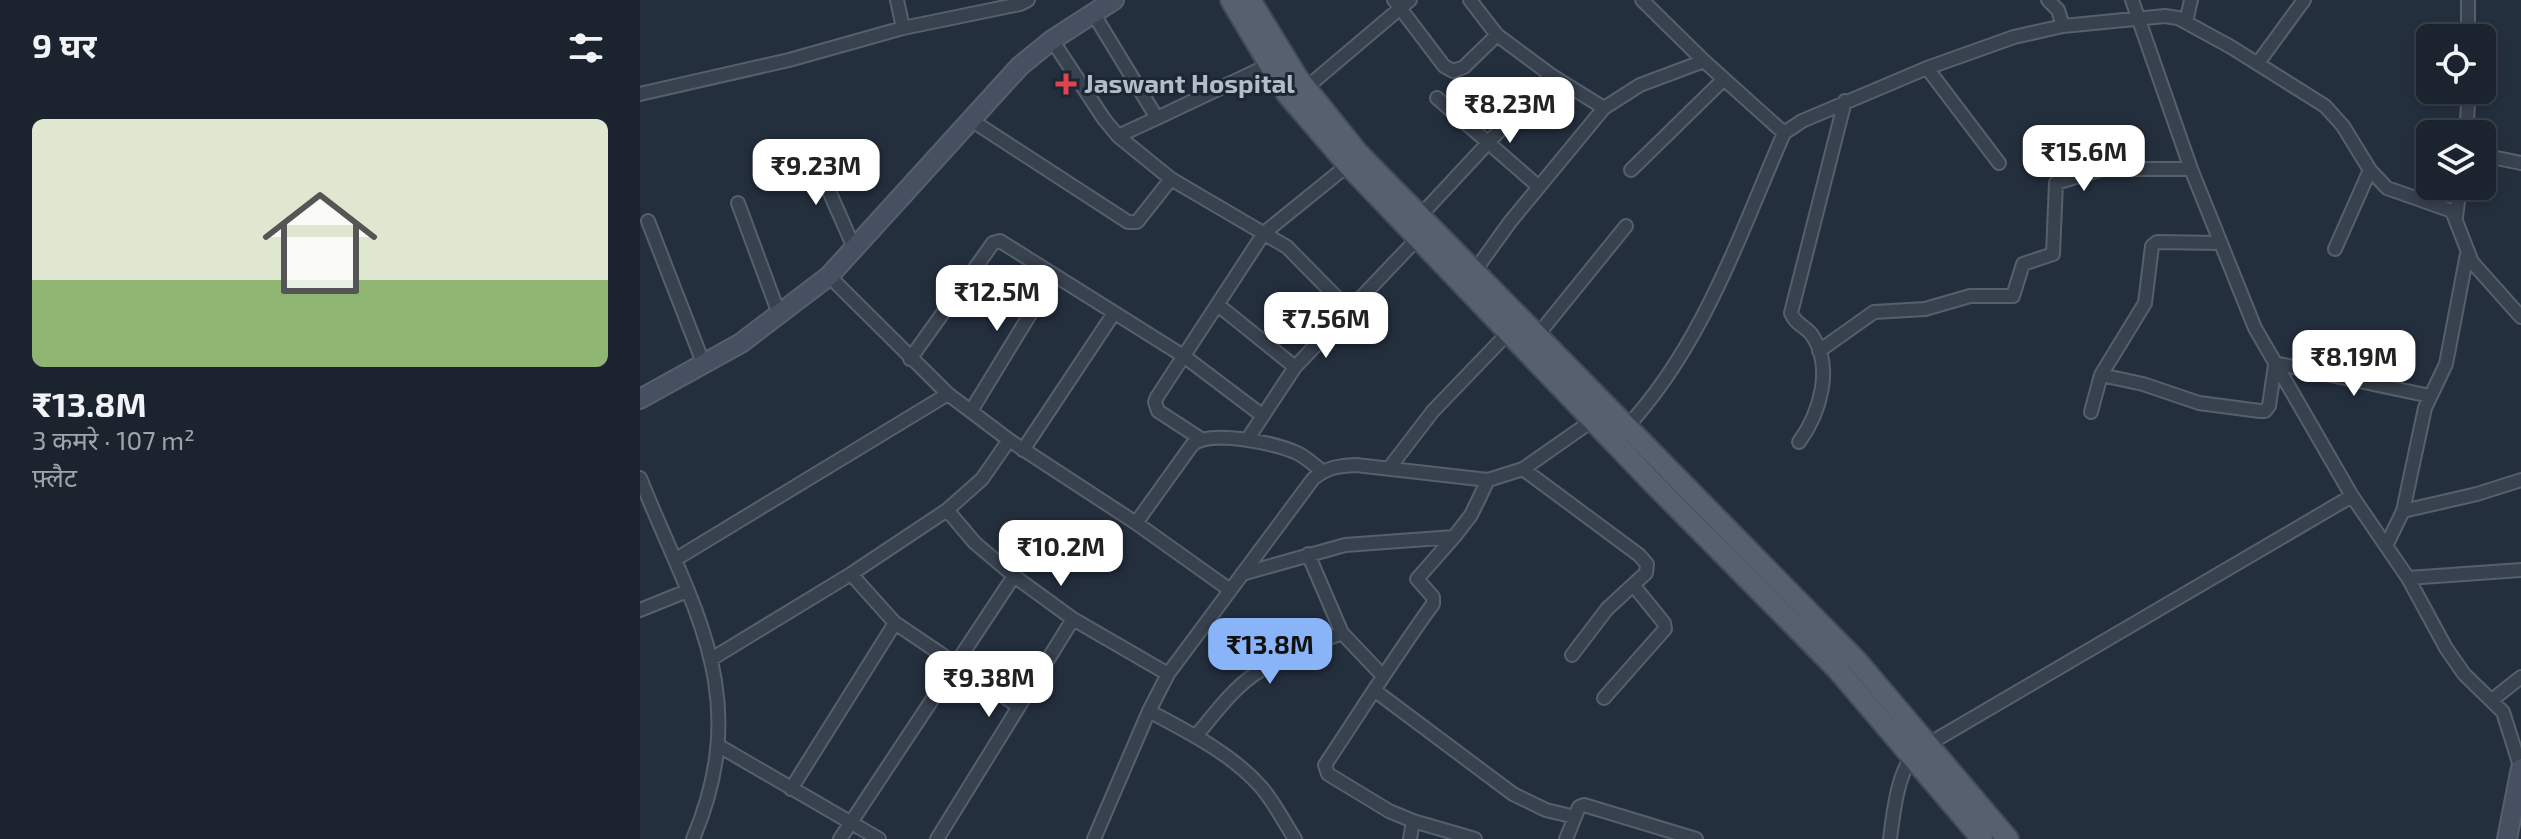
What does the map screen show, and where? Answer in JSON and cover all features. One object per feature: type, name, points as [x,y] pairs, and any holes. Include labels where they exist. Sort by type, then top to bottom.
[{"type":"main road","points":[[1231,0],[1287,94],[1348,165],[1508,333],[1600,414]]},
{"type":"main road","points":[[1250,0],[1306,88],[1358,153],[1537,336],[1600,414],[1837,669],[2008,839]]},
{"type":"main road","points":[[1920,751],[1982,839]]},
{"type":"street","points":[[897,0],[903,28]]},
{"type":"street","points":[[640,94],[1028,0]]},
{"type":"street","points":[[640,399],[741,343],[829,276],[1020,66],[1052,40],[1114,0]]},
{"type":"street","points":[[1470,0],[1497,35],[1551,75],[1604,108]]},
{"type":"street","points":[[1642,0],[1784,133]]},
{"type":"street","points":[[2048,0],[2055,6],[2063,26]]},
{"type":"street","points":[[2132,0],[2191,169],[2249,315],[2275,365],[2352,496],[2408,578],[2464,674],[2503,712],[2508,723],[2521,768],[2507,839]]},
{"type":"street","points":[[2186,22],[2191,0]]},
{"type":"street","points":[[2258,63],[2304,0]]},
{"type":"street","points":[[2468,0],[2468,24]]},
{"type":"street","points":[[1306,88],[1402,3],[1444,66],[1453,71],[1464,67],[1497,35]]},
{"type":"street","points":[[1093,13],[1157,118]]},
{"type":"street","points":[[1619,434],[1691,338],[1712,298],[1784,133],[1845,101],[2014,37],[2063,26],[2137,17],[2165,16],[2186,22],[2325,106],[2343,126],[2370,170],[2387,188],[2446,207],[2456,217]]},
{"type":"street","points":[[1052,40],[1118,136],[1171,179],[1292,251],[1349,310]]},
{"type":"street","points":[[1474,272],[1604,108],[1640,85],[1704,61]]},
{"type":"street","points":[[1118,136],[1269,65]]},
{"type":"street","points":[[1927,68],[1999,163]]},
{"type":"street","points":[[1420,216],[1551,75]]},
{"type":"street","points":[[1631,170],[1724,79]]},
{"type":"street","points":[[1437,98],[1539,187]]},
{"type":"street","points":[[1799,442],[1806,432],[1823,385],[1819,351],[1811,334],[1795,321],[1791,313],[1845,101]]},
{"type":"street","points":[[971,120],[1128,222],[1137,222],[1171,179]]},
{"type":"street","points":[[811,150],[855,250]]},
{"type":"street","points":[[2496,158],[2521,163]]},
{"type":"street","points":[[1201,439],[1155,407],[1157,397],[1264,233],[1348,165]]},
{"type":"street","points":[[1819,351],[1874,312],[1925,309],[1970,296],[2013,296],[2023,264],[2053,254],[2056,183],[2102,169],[2191,169]]},
{"type":"street","points":[[2335,249],[2370,170]]},
{"type":"street","points":[[2458,200],[2456,217],[2468,254],[2477,269],[2521,317]]},
{"type":"street","points":[[738,203],[779,314]]},
{"type":"street","points":[[648,221],[704,365]]},
{"type":"street","points":[[1537,336],[1626,226]]},
{"type":"street","points":[[1247,440],[1295,367],[1418,238]]},
{"type":"street","points":[[910,359],[994,241],[1000,241],[1185,357],[1263,416]]},
{"type":"street","points":[[2091,412],[2101,375],[2141,313],[2154,244],[2220,243]]},
{"type":"street","points":[[2386,546],[2403,511],[2422,419],[2446,364],[2468,254]]},
{"type":"street","points":[[971,411],[1054,275]]},
{"type":"street","points":[[829,276],[948,394],[1023,450],[1136,523],[1230,590]]},
{"type":"street","points":[[1218,305],[1295,367]]},
{"type":"street","points":[[1023,450],[1114,313]]},
{"type":"street","points":[[1390,467],[1433,411],[1508,333]]},
{"type":"street","points":[[2275,365],[2288,364],[2430,396]]},
{"type":"street","points":[[2101,375],[2143,384],[2199,403],[2265,411],[2269,406],[2275,365]]},
{"type":"street","points":[[676,559],[948,394]]},
{"type":"street","points":[[1094,839],[1168,674],[1322,471],[1336,466],[1390,467],[1488,480],[1523,469],[1600,414]]},
{"type":"street","points":[[1136,523],[1192,445],[1201,439],[1247,440],[1300,454],[1322,471]]},
{"type":"street","points":[[713,658],[851,574],[947,510],[982,479],[1009,440]]},
{"type":"street","points":[[1523,469],[1647,564],[1634,586],[1607,609],[1572,655]]},
{"type":"street","points":[[640,478],[644,498],[676,559],[713,658],[719,746],[707,806],[693,839]]},
{"type":"street","points":[[1475,839],[1389,811],[1326,771],[1325,765],[1434,601],[1418,582],[1418,577],[1471,515],[1488,480]]},
{"type":"street","points":[[2403,511],[2521,480]]},
{"type":"street","points":[[1890,839],[1893,810],[1920,751],[2352,496]]},
{"type":"street","points":[[947,510],[975,543],[1014,576],[1073,619],[1168,674]]},
{"type":"street","points":[[1242,574],[1345,545],[1454,537]]},
{"type":"street","points":[[1308,554],[1342,633],[1382,675]]},
{"type":"street","points":[[2408,578],[2521,570]]},
{"type":"street","points":[[851,574],[895,623],[1018,706]]},
{"type":"street","points":[[840,839],[1014,576]]},
{"type":"street","points":[[1604,698],[1665,629],[1664,623],[1634,586]]},
{"type":"street","points":[[640,610],[687,591]]},
{"type":"street","points":[[937,839],[1073,619]]},
{"type":"street","points":[[791,789],[895,623]]},
{"type":"street","points":[[1196,736],[1252,676],[1342,633]]},
{"type":"street","points":[[2492,700],[2521,677]]},
{"type":"street","points":[[1374,690],[1513,794],[1546,810],[1575,817]]},
{"type":"street","points":[[1149,711],[1196,736],[1233,762],[1264,790],[1295,839]]},
{"type":"street","points":[[719,746],[879,839]]},
{"type":"street","points":[[1566,839],[1579,807],[1589,806],[1696,839]]},
{"type":"street","points":[[1410,839],[1413,821]]},
{"type":"place","name":"Jaswant Hospital","points":[[1066,84]]}]
